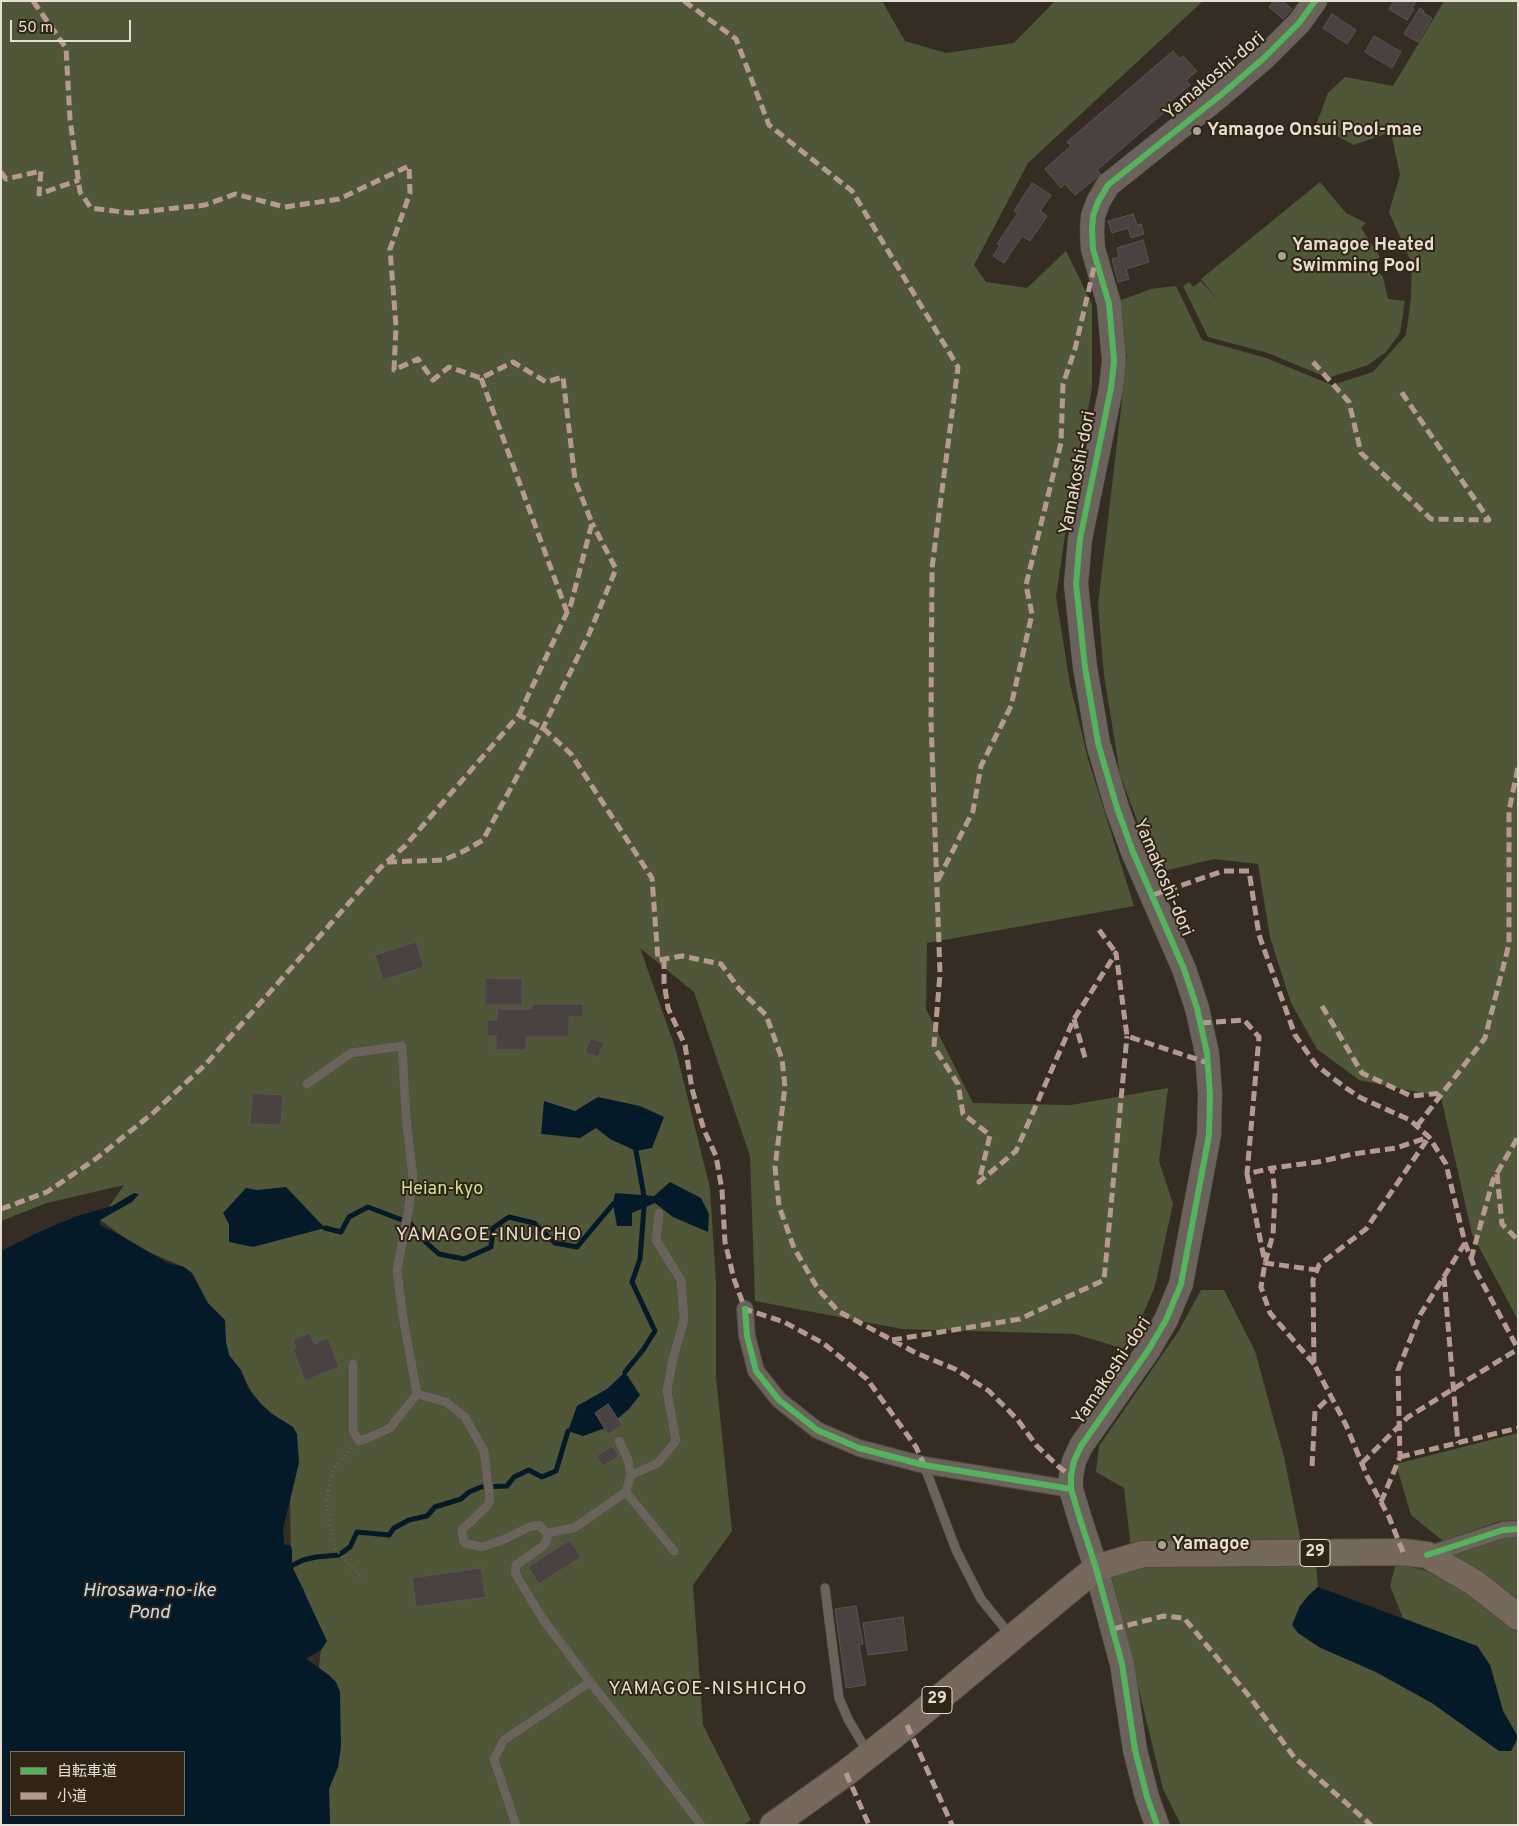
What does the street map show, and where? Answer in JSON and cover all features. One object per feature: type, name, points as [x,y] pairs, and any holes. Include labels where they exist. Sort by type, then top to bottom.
[{"type":"main road","name":"29","points":[[773,1825],[869,1755],[1096,1568],[1144,1554],[1403,1552],[1427,1555],[1474,1583],[1518,1617]]},
{"type":"street","name":"Yamakoshi-dori","points":[[1157,1825],[1140,1773],[1122,1664],[1096,1568],[1071,1489],[1074,1461],[1081,1446],[1149,1350],[1166,1320],[1181,1284],[1209,1135],[1210,1110],[1207,1053],[1197,1008],[1184,969],[1133,852],[1117,808],[1098,743],[1080,628],[1076,584],[1080,539],[1111,388],[1114,361],[1109,304],[1093,249],[1092,231],[1098,202],[1108,185],[1264,58],[1299,23],[1315,1]]},
{"type":"street","points":[[745,1309],[747,1336],[756,1371],[779,1400],[816,1430],[859,1448],[924,1465],[1071,1489]]},
{"type":"street","points":[[1427,1555],[1503,1530],[1518,1529]]},
{"type":"lane","points":[[307,1084],[351,1053],[402,1046],[406,1116],[413,1178],[405,1231],[396,1270],[417,1394],[390,1428],[359,1441],[353,1431],[353,1364]]},
{"type":"lane","points":[[630,1475],[658,1463],[676,1441],[668,1391],[673,1359],[684,1320],[681,1280],[656,1240],[659,1213]]},
{"type":"lane","points":[[417,1394],[446,1402],[465,1417],[484,1451],[490,1500],[487,1506],[462,1530],[464,1543],[482,1547],[505,1539],[529,1527],[539,1525],[547,1533],[547,1540],[543,1546],[516,1565],[515,1574],[542,1618],[702,1825]]},
{"type":"lane","points":[[547,1533],[574,1528],[626,1492],[630,1475],[628,1460],[619,1441]]},
{"type":"lane","points":[[924,1465],[956,1550],[981,1599],[1011,1638]]},
{"type":"lane","points":[[626,1492],[674,1551]]},
{"type":"lane","points":[[825,1588],[839,1698],[848,1719],[869,1755]]},
{"type":"lane","points":[[516,1825],[494,1759],[504,1740],[590,1682]]},
{"type":"path","points":[[359,1441],[334,1467],[326,1503],[335,1549],[366,1582]]},
{"type":"green space","name":"Heian-kyo","points":[[1,1],[882,1],[905,41],[946,53],[1014,43],[1055,1],[1203,1],[1028,163],[974,265],[986,282],[1027,288],[1066,251],[1092,304],[1092,388],[1067,522],[1056,597],[1070,684],[1088,759],[1134,906],[927,943],[926,1009],[973,1103],[1071,1105],[1168,1088],[1159,1161],[1173,1204],[1155,1286],[1128,1350],[1075,1334],[902,1329],[755,1301],[750,1156],[694,992],[640,948],[675,1047],[710,1188],[716,1283],[716,1377],[732,1531],[693,1585],[703,1725],[751,1820],[744,1825],[330,1825],[329,1789],[340,1692],[319,1667],[321,1650],[304,1590],[291,1566],[290,1501],[299,1462],[282,1421],[254,1397],[243,1375],[229,1355],[184,1267],[139,1248],[100,1220],[124,1185],[47,1203],[1,1221]]},
{"type":"green space","points":[[1444,1],[1518,1],[1518,1320],[1472,1234],[1441,1097],[1359,1080],[1317,1049],[1291,1003],[1270,937],[1258,864],[1214,859],[1156,873],[1120,774],[1104,675],[1098,605],[1127,357],[1116,302],[1151,289],[1176,286],[1202,340],[1266,358],[1332,385],[1373,372],[1406,335],[1411,298],[1412,264],[1389,212],[1400,175],[1391,132],[1354,145],[1316,125],[1328,93],[1345,77],[1393,86]]},
{"type":"green space","points":[[1320,182],[1346,213],[1366,223],[1361,228],[1380,257],[1370,263],[1383,277],[1388,299],[1405,301],[1400,333],[1386,352],[1368,365],[1328,378],[1268,353],[1208,337],[1183,286],[1189,282],[1193,287],[1201,281],[1219,302],[1201,279]]},
{"type":"green space","points":[[1201,1290],[1224,1290],[1255,1351],[1284,1457],[1306,1566],[1316,1566],[1318,1587],[1308,1596],[1319,1647],[1376,1672],[1432,1703],[1479,1736],[1511,1751],[1518,1738],[1518,1825],[1181,1825],[1163,1789],[1111,1575],[1133,1566],[1124,1488],[1096,1472],[1099,1446],[1178,1332]]},
{"type":"green space","points":[[1518,1433],[1518,1520],[1500,1521],[1443,1541],[1411,1515],[1396,1464]]},
{"type":"green space","points":[[1518,1536],[1518,1604],[1454,1555],[1505,1537]]},
{"type":"green space","points":[[1396,1563],[1456,1578],[1518,1628],[1518,1737],[1503,1711],[1490,1665],[1477,1646],[1403,1618],[1390,1586]]},
{"type":"water","points":[[598,1097],[640,1106],[664,1117],[652,1148],[636,1151],[610,1139],[596,1128],[580,1138],[541,1134],[544,1101],[575,1111]]},
{"type":"water","points":[[670,1182],[701,1198],[709,1214],[708,1232],[673,1217],[655,1203],[632,1213],[632,1226],[617,1226],[613,1204],[615,1193],[654,1196]]},
{"type":"water","points":[[286,1187],[325,1228],[253,1247],[229,1242],[229,1224],[223,1213],[246,1188],[257,1190]]},
{"type":"water","name":"Hirosawa-no-ike Pond","points":[[134,1193],[139,1194],[132,1202],[100,1220],[100,1225],[168,1263],[184,1267],[192,1273],[208,1303],[225,1320],[226,1342],[229,1355],[241,1370],[248,1388],[262,1405],[272,1414],[293,1427],[297,1434],[299,1462],[283,1529],[284,1544],[291,1546],[292,1566],[327,1641],[321,1650],[307,1658],[336,1682],[340,1692],[341,1747],[338,1767],[329,1789],[330,1825],[1,1825],[1,1251],[77,1216],[112,1206]]},
{"type":"water","points":[[625,1372],[640,1395],[629,1409],[608,1427],[583,1436],[568,1431],[577,1406],[607,1389]]},
{"type":"water","points":[[1318,1587],[1477,1646],[1490,1665],[1503,1711],[1518,1737],[1511,1751],[1499,1751],[1432,1703],[1376,1672],[1319,1647],[1298,1633],[1292,1625],[1300,1606]]},
{"type":"building","points":[[1274,1],[1282,1],[1292,9],[1283,19],[1269,7]]},
{"type":"building","points":[[1394,1],[1416,1],[1412,8],[1414,9],[1407,20],[1389,9]]},
{"type":"building","points":[[1420,8],[1424,11],[1423,13],[1432,18],[1418,42],[1404,34]]},
{"type":"building","points":[[1332,14],[1356,30],[1347,44],[1323,28]]},
{"type":"building","points":[[1374,36],[1401,52],[1392,68],[1365,52]]},
{"type":"building","points":[[1173,51],[1180,59],[1183,56],[1197,71],[1186,80],[1190,85],[1166,105],[1169,108],[1097,170],[1101,174],[1075,195],[1065,184],[1061,188],[1045,169],[1071,146],[1067,142]]},
{"type":"building","points":[[1032,183],[1051,195],[1040,211],[1047,216],[1030,241],[1022,236],[1004,263],[993,256],[1000,245],[997,244],[1018,213],[1014,211]]},
{"type":"building","points":[[1133,214],[1137,225],[1141,224],[1144,234],[1131,238],[1128,228],[1112,233],[1108,221]]},
{"type":"building","points":[[1143,240],[1149,262],[1126,269],[1129,279],[1118,282],[1112,259],[1119,257],[1117,248]]},
{"type":"building","points":[[416,942],[424,967],[383,980],[375,955]]},
{"type":"building","points":[[485,978],[522,979],[522,1005],[485,1005]]},
{"type":"building","points":[[533,1004],[583,1004],[583,1017],[569,1017],[569,1037],[526,1037],[526,1050],[496,1050],[496,1036],[487,1036],[487,1020],[497,1020],[497,1009],[531,1009]]},
{"type":"building","points":[[591,1038],[604,1043],[598,1057],[585,1052]]},
{"type":"building","points":[[252,1093],[283,1095],[281,1125],[250,1124]]},
{"type":"building","points":[[310,1333],[314,1344],[328,1338],[339,1367],[305,1381],[293,1349],[296,1348],[293,1340]]},
{"type":"building","points":[[608,1404],[622,1425],[608,1434],[595,1413]]},
{"type":"building","points":[[612,1446],[619,1456],[603,1466],[596,1456]]},
{"type":"building","points":[[570,1540],[581,1557],[539,1584],[528,1567]]},
{"type":"building","points":[[481,1568],[486,1597],[416,1607],[412,1578]]},
{"type":"building","points":[[856,1606],[863,1644],[859,1645],[866,1685],[846,1688],[835,1609]]},
{"type":"building","points":[[903,1617],[907,1650],[868,1655],[863,1623]]},
{"type":"waterway","points":[[636,1151],[644,1196]]},
{"type":"waterway","points":[[325,1228],[341,1232],[349,1217],[368,1207],[410,1223],[420,1237],[439,1254],[464,1259],[491,1247],[493,1228],[509,1217],[534,1223],[555,1243],[577,1247],[613,1204]]},
{"type":"waterway","points":[[625,1372],[643,1350],[655,1331],[632,1282],[640,1259],[644,1208]]},
{"type":"waterway","points":[[291,1566],[303,1560],[316,1557],[339,1555],[350,1547],[357,1532],[389,1535],[394,1528],[409,1520],[427,1516],[435,1507],[461,1499],[469,1492],[481,1487],[507,1486],[514,1477],[529,1470],[542,1477],[556,1471],[568,1431]]},
{"type":"marked path","points":[[33,1],[66,48],[70,119],[80,192],[91,208],[130,213],[205,205],[235,194],[285,207],[339,199],[409,166],[410,193],[390,249],[396,326],[394,370],[418,359],[433,380],[449,367],[481,378],[513,362],[546,382],[563,377],[575,480],[592,523],[571,604],[519,715]]},
{"type":"marked path","points":[[684,1],[736,39],[769,125],[852,191],[958,367],[932,568],[931,721],[940,974],[934,1047],[958,1084],[963,1114],[990,1135],[979,1182],[1016,1151],[1074,1019],[1116,953],[1127,1036],[1208,1063]]},
{"type":"marked path","points":[[1,172],[6,179],[41,171],[39,194],[79,180]]},
{"type":"marked path","points":[[938,880],[973,811],[981,766],[1011,706],[1032,614],[1026,585],[1061,443],[1063,384],[1075,349],[1095,263]]},
{"type":"marked path","points":[[1313,362],[1349,402],[1361,453],[1431,519],[1489,520],[1400,390]]},
{"type":"marked path","points":[[481,378],[567,612]]},
{"type":"marked path","points":[[387,862],[444,860],[483,840],[543,728],[589,634],[616,569],[592,523]]},
{"type":"marked path","points":[[1,1209],[47,1192],[97,1158],[153,1113],[206,1064],[381,867],[405,846],[519,715],[543,728],[571,754],[652,878],[658,960],[682,956],[721,964],[740,990],[766,1015],[782,1059],[785,1087],[775,1167],[779,1206],[794,1248],[818,1289],[838,1311],[916,1353],[955,1369],[989,1391],[1017,1419],[1037,1446],[1071,1476]]},
{"type":"marked path","points":[[1417,1126],[1485,1038],[1509,944],[1509,811],[1518,767]]},
{"type":"marked path","points":[[1153,895],[1223,871],[1249,871],[1259,935],[1295,1035],[1316,1065],[1343,1086],[1361,1098],[1410,1120],[1429,1137],[1446,1164],[1465,1243],[1476,1271],[1518,1349]]},
{"type":"marked path","points":[[1099,930],[1116,953]]},
{"type":"marked path","points":[[664,959],[664,982],[668,1008],[685,1045],[692,1089],[704,1130],[716,1156],[722,1190],[725,1242],[734,1279],[745,1309],[784,1322],[823,1343],[867,1379],[916,1447],[924,1465]]},
{"type":"marked path","points":[[1322,1006],[1362,1073],[1411,1096],[1443,1093]]},
{"type":"marked path","points":[[1074,1019],[1086,1061]]},
{"type":"marked path","points":[[1201,1023],[1244,1020],[1259,1037],[1247,1174],[1272,1168]]},
{"type":"marked path","points":[[892,1340],[1020,1319],[1104,1280],[1127,1036]]},
{"type":"marked path","points":[[1314,1364],[1270,1313],[1261,1287],[1273,1234],[1275,1195],[1272,1168],[1396,1148],[1429,1137]]},
{"type":"marked path","points":[[1403,1552],[1389,1517],[1367,1476],[1346,1425],[1314,1364],[1313,1280],[1319,1265],[1366,1229],[1429,1137]]},
{"type":"marked path","points":[[1471,1259],[1493,1180],[1518,1137]]},
{"type":"marked path","points":[[1247,1174],[1265,1263],[1317,1270]]},
{"type":"marked path","points":[[1497,1174],[1502,1224],[1518,1240]]},
{"type":"marked path","points":[[1381,1502],[1400,1457],[1398,1370],[1420,1315],[1465,1243]]},
{"type":"marked path","points":[[1444,1277],[1458,1443]]},
{"type":"marked path","points":[[1362,1463],[1408,1417],[1518,1349]]},
{"type":"marked path","points":[[1312,1466],[1315,1411],[1331,1396]]},
{"type":"marked path","points":[[1400,1457],[1518,1428]]},
{"type":"marked path","points":[[1113,1629],[1164,1616],[1184,1618],[1249,1696],[1294,1757],[1371,1825]]},
{"type":"marked path","points":[[907,1725],[952,1825]]},
{"type":"marked path","points":[[846,1773],[869,1825]]},
{"type":"cycle path","points":[[1157,1825],[1147,1797],[1135,1750],[1122,1664],[1096,1568],[1071,1489],[1071,1476],[1074,1461],[1081,1446],[1149,1349],[1166,1320],[1181,1284],[1209,1135],[1210,1094],[1207,1053],[1197,1008],[1184,969],[1133,852],[1117,808],[1098,743],[1085,667],[1076,584],[1080,539],[1111,388],[1114,361],[1109,304],[1093,249],[1093,216],[1098,202],[1108,185],[1264,58],[1299,23],[1315,1]]},
{"type":"cycle path","points":[[745,1309],[747,1336],[756,1371],[779,1400],[817,1430],[859,1448],[924,1465],[1071,1489]]},
{"type":"cycle path","points":[[1427,1555],[1503,1530],[1518,1529]]},
{"type":"place","name":"Yamagoe Onsui Pool-mae","points":[[1197,131]]},
{"type":"place","name":"Yamagoe Heated Swimming Pool","points":[[1282,256]]},
{"type":"place","name":"Yamagoe","points":[[1162,1545]]},
{"type":"district","name":"YAMAGOE-INUICHO","points":[[489,1236]]},
{"type":"district","name":"YAMAGOE-NISHICHO","points":[[708,1690]]}]
